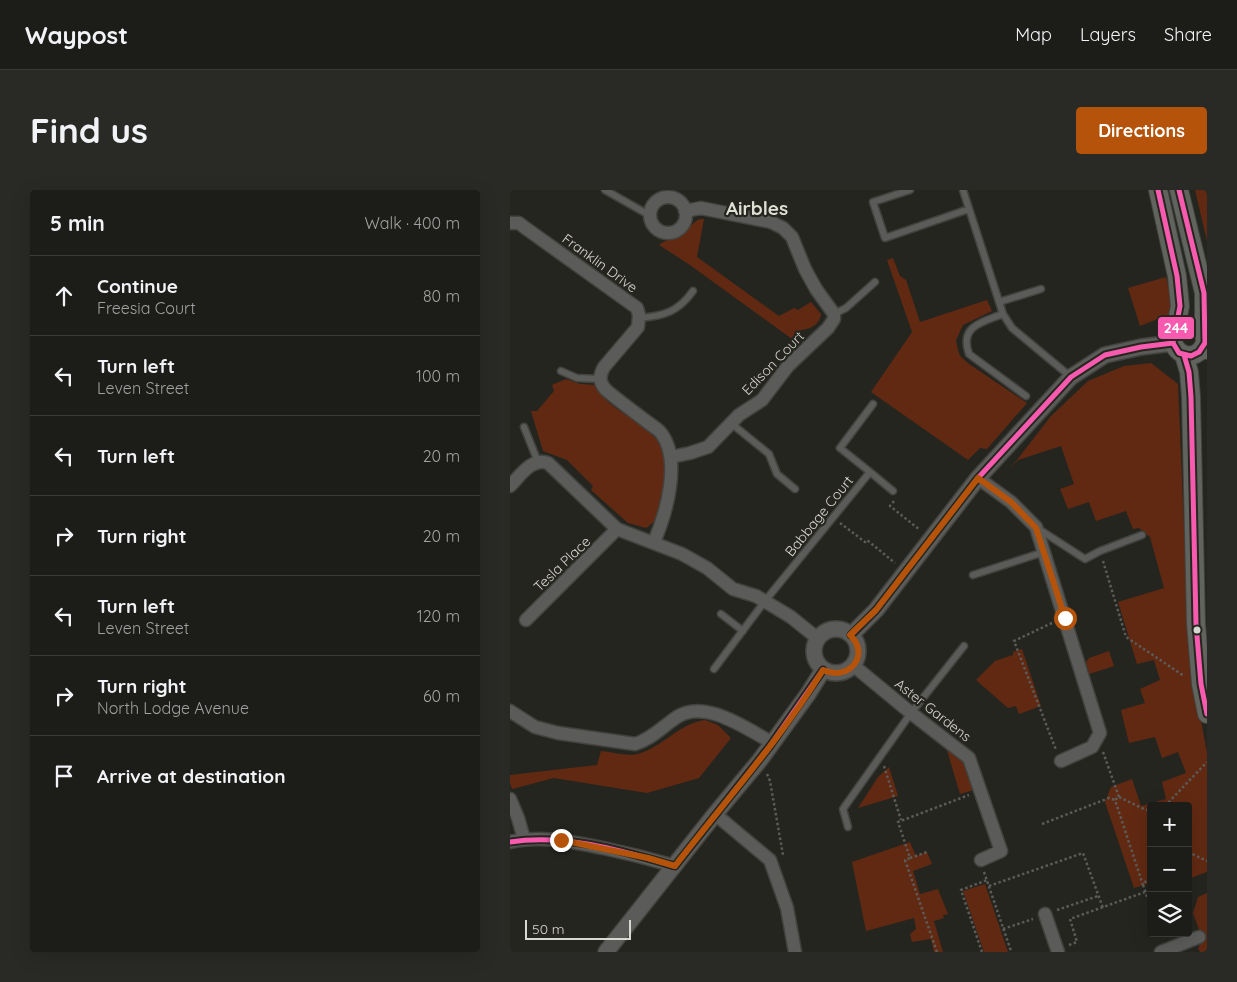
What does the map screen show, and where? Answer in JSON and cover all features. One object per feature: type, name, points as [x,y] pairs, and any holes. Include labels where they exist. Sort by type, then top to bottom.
[{"type":"main road","points":[[1158,190],[1177,276],[1180,306],[1177,343],[1189,372],[1196,624],[1201,684],[1207,714]]},
{"type":"main road","points":[[1177,343],[1196,354],[1203,348],[1205,342],[1204,293],[1179,190]]},
{"type":"main road","points":[[1177,343],[1180,326],[1187,323],[1199,326],[1205,342]]},
{"type":"street","points":[[663,197],[675,198],[683,205],[686,211],[686,217],[680,228],[669,233],[657,230],[649,215],[654,203],[663,197]]},
{"type":"street","points":[[686,211],[701,208],[771,222],[783,228],[792,237],[805,269],[816,289],[834,314]]},
{"type":"street","name":"Franklin Drive","points":[[510,223],[519,223],[629,302],[637,308],[639,318]]},
{"type":"street","name":"Edison Court","points":[[671,457],[708,447],[739,416],[762,400],[788,366],[828,328],[834,319],[834,314]]},
{"type":"street","points":[[639,318],[638,327],[604,367],[600,379],[601,384],[606,390],[661,432],[668,445],[671,457],[666,505],[662,524],[654,542]]},
{"type":"street","points":[[850,635],[876,610],[978,478],[1071,377],[1105,356],[1141,347],[1177,343]]},
{"type":"street","points":[[510,486],[528,467],[538,462],[548,463],[618,529],[682,554],[707,568],[733,589],[756,596],[791,617],[818,638]]},
{"type":"street","points":[[978,478],[1011,502],[1036,528],[1100,733],[1092,747],[1061,761]]},
{"type":"street","name":"Tesla Place","points":[[526,620],[618,529]]},
{"type":"street","points":[[833,629],[844,630],[855,640],[858,649],[858,657],[854,666],[839,674],[830,674],[823,670],[816,664],[813,656],[814,645],[818,638],[826,631],[833,629]]},
{"type":"street","name":"Aster Gardens","points":[[854,666],[968,758],[1001,852],[980,860]]},
{"type":"street","points":[[606,952],[773,744],[823,670]]},
{"type":"street","points":[[510,711],[535,727],[558,733],[636,744],[646,741],[679,715],[694,711],[707,711],[722,716],[773,744]]},
{"type":"street","points":[[510,799],[524,839]]},
{"type":"street","points":[[715,814],[770,860],[787,908],[795,952]]},
{"type":"street","points":[[510,842],[524,839],[561,840],[648,858],[675,866]]},
{"type":"street","points":[[1045,914],[1061,950]]},
{"type":"street","points":[[1160,952],[1199,937]]},
{"type":"lane","points":[[605,190],[649,215]]},
{"type":"lane","points":[[910,190],[873,202],[885,238],[969,209]]},
{"type":"lane","points":[[962,190],[1003,314],[1012,328],[1071,377]]},
{"type":"lane","points":[[834,314],[846,308],[875,282]]},
{"type":"lane","points":[[999,302],[1041,289]]},
{"type":"lane","points":[[639,318],[663,315],[675,309],[685,302],[693,291]]},
{"type":"lane","points":[[1003,314],[974,326],[967,334],[966,345],[970,354],[1026,396]]},
{"type":"lane","points":[[561,371],[577,378],[600,379]]},
{"type":"lane","name":"Babbage Court","points":[[714,669],[765,602],[870,472],[840,448],[873,404]]},
{"type":"lane","points":[[732,424],[768,454],[777,474],[795,489]]},
{"type":"lane","points":[[524,426],[538,462]]},
{"type":"lane","points":[[870,472],[893,491]]},
{"type":"lane","points":[[1036,528],[1085,559],[1100,551],[1142,535]]},
{"type":"lane","points":[[973,575],[1044,552]]},
{"type":"lane","points":[[720,614],[743,631]]},
{"type":"lane","points":[[848,827],[843,809],[911,713],[964,646]]},
{"type":"path","points":[[887,496],[894,501],[890,506],[931,539]]},
{"type":"path","points":[[833,518],[865,542],[867,540],[905,572]]},
{"type":"path","points":[[1100,551],[1126,637],[1178,673],[1201,684]]},
{"type":"path","points":[[1061,761],[1014,641],[1042,626],[1065,618]]},
{"type":"path","points":[[1098,737],[1119,797],[1147,810]]},
{"type":"path","points":[[881,755],[901,821]]},
{"type":"path","points":[[760,760],[770,781],[784,860]]},
{"type":"path","points":[[1166,802],[1207,762]]},
{"type":"path","points":[[910,858],[898,822],[980,790]]},
{"type":"path","points":[[1115,800],[1119,797]]},
{"type":"path","points":[[1042,824],[1109,798],[1115,800]]},
{"type":"path","points":[[1115,800],[1147,897]]},
{"type":"path","points":[[926,852],[905,860],[937,952]]},
{"type":"path","points":[[989,886],[1083,853],[1103,908]]},
{"type":"path","points":[[1192,854],[1207,861]]},
{"type":"path","points":[[980,860],[1011,951]]},
{"type":"path","points":[[982,952],[961,890],[987,880]]},
{"type":"path","points":[[1143,885],[1147,880]]},
{"type":"path","points":[[1061,950],[1077,942],[1070,919],[1145,892]]},
{"type":"shaded area","points":[[1195,190],[1207,190],[1207,241],[1206,237]]},
{"type":"shaded area","points":[[704,219],[697,257],[779,316],[794,308],[798,310],[811,302],[821,314],[817,323],[801,330],[792,339],[690,265],[659,245],[664,241],[682,235],[695,222]]},
{"type":"shaded area","points":[[893,258],[900,276],[906,280],[920,322],[987,300],[992,311],[963,325],[956,340],[960,356],[1027,403],[987,449],[980,448],[968,460],[871,392],[912,332],[887,260]]},
{"type":"shaded area","points":[[1166,277],[1173,304],[1170,314],[1140,326],[1128,288]]},
{"type":"shaded area","points":[[1151,363],[1178,384],[1189,646],[1207,753],[1207,872],[1192,878],[1192,802],[1155,802],[1166,799],[1162,782],[1186,773],[1178,752],[1162,758],[1155,737],[1129,743],[1121,710],[1145,703],[1140,689],[1160,680],[1154,660],[1137,664],[1118,602],[1164,588],[1150,537],[1139,528],[1133,529],[1126,511],[1096,521],[1089,502],[1068,509],[1060,489],[1074,484],[1061,446],[1018,460],[1009,470],[1051,416],[1088,381],[1124,366]]},
{"type":"shaded area","points":[[566,379],[580,384],[595,385],[606,400],[648,431],[661,446],[665,454],[666,463],[662,503],[655,521],[646,528],[628,523],[591,490],[593,486],[567,460],[543,451],[531,411],[537,411],[554,391],[552,385]]},
{"type":"shaded area","points":[[1022,649],[1041,706],[1019,714],[1016,706],[1008,708],[976,680],[995,661],[1013,655],[1013,652]]},
{"type":"shaded area","points":[[1109,651],[1114,666],[1089,674],[1086,662],[1089,658]]},
{"type":"shaded area","points":[[705,720],[718,725],[731,738],[699,778],[647,793],[554,778],[512,789],[510,775],[597,765],[601,751],[628,755],[642,753],[685,727]]},
{"type":"shaded area","points":[[946,747],[967,760],[977,789],[960,794]]},
{"type":"shaded area","points":[[889,767],[898,796],[858,808],[878,777]]},
{"type":"shaded area","points":[[1132,779],[1141,806],[1147,804],[1147,884],[1134,888],[1105,802],[1111,787]]},
{"type":"shaded area","points":[[910,842],[916,856],[927,852],[932,864],[913,871],[920,894],[938,889],[948,914],[943,915],[944,918],[934,921],[943,952],[934,952],[931,939],[912,942],[910,934],[916,929],[914,918],[866,931],[852,862]]},
{"type":"shaded area","points":[[985,884],[1008,952],[984,952],[963,891]]},
{"type":"shaded area","points":[[1207,893],[1207,952],[1200,952],[1198,948],[1203,941],[1193,913],[1198,897]]},
{"type":"transit line","name":"244","points":[[1158,190],[1177,276],[1180,306],[1173,343],[1179,353],[1191,356],[1199,352],[1205,343],[1204,293],[1179,190]]},
{"type":"transit line","name":"244","points":[[851,635],[876,610],[978,478],[1071,377],[1105,355],[1141,347],[1173,343]]},
{"type":"transit line","name":"244","points":[[1184,355],[1189,372],[1191,397],[1196,624],[1201,684],[1207,714]]},
{"type":"transit line","name":"244","points":[[675,866],[770,746],[823,670]]},
{"type":"transit line","name":"244","points":[[510,842],[551,840],[593,845],[675,866]]},
{"type":"district","name":"Airbles","points":[[757,208]]},
{"type":"route","points":[[561,840],[648,858],[675,866],[760,760],[823,670],[830,674],[839,674],[854,666],[858,657],[858,649],[855,640],[850,635],[876,610],[978,478],[1011,502],[1036,528],[1065,618]]}]
